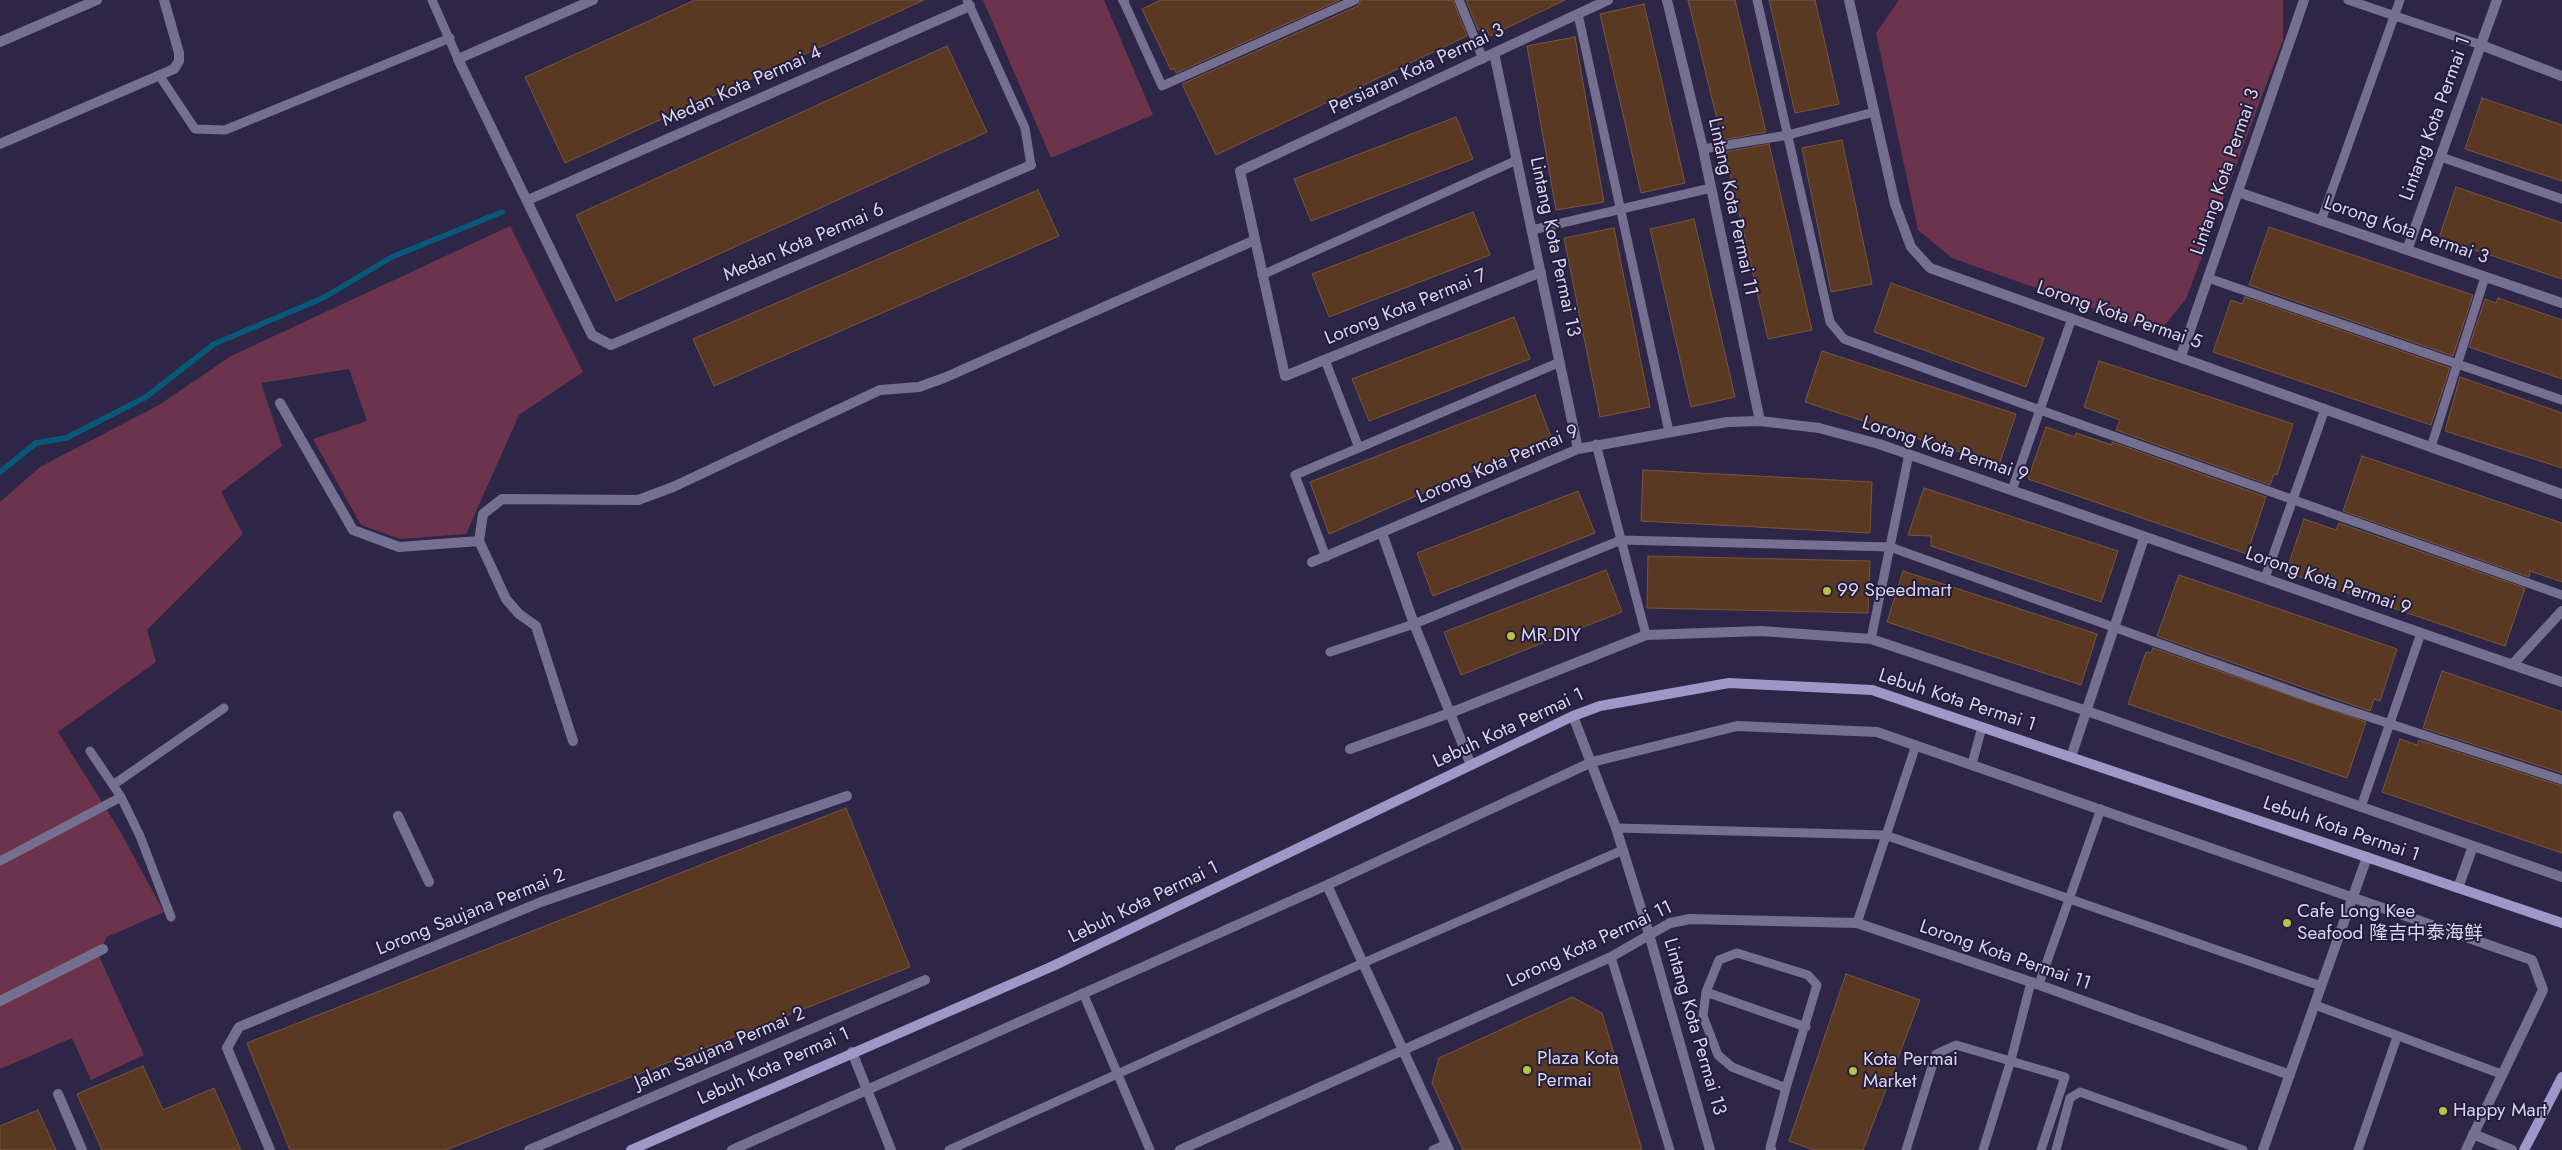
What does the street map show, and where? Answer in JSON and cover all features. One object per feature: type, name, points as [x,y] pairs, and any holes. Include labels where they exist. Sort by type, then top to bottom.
[{"type":"street","points":[[0,42],[97,0]]},
{"type":"street","points":[[0,144],[174,69],[179,53],[164,0]]},
{"type":"street","points":[[528,200],[458,59],[594,0]]},
{"type":"street","name":"Persiaran Kota Permai 3","points":[[1255,240],[1240,171],[1608,0]]},
{"type":"street","name":"Lintang Kota Permai 11","points":[[1667,0],[1703,149],[1760,422]]},
{"type":"street","name":"Lorong Kota Permai 5","points":[[1849,0],[1895,204],[1911,247],[1930,268],[2181,356],[2562,494]]},
{"type":"street","name":"Lintang Kota Permai 3","points":[[2181,356],[2304,0]]},
{"type":"street","name":"Lintang Kota Permai 1","points":[[2407,250],[2497,0]]},
{"type":"street","name":"Medan Kota Permai 4","points":[[528,200],[968,3]]},
{"type":"street","points":[[2481,45],[2562,76]]},
{"type":"street","name":"Lintang Kota Permai 13","points":[[1494,53],[1578,449]]},
{"type":"street","name":"Medan Kota Permai 6","points":[[528,200],[592,335],[611,345],[1031,165]]},
{"type":"street","name":"Lorong Kota Permai 3","points":[[2238,192],[2562,303]]},
{"type":"street","points":[[573,741],[536,626],[519,614],[506,599],[479,541],[483,514],[502,499],[638,500],[673,487],[880,390],[919,386],[944,378],[1255,240],[1262,276]]},
{"type":"street","name":"Lorong Kota Permai 7","points":[[1262,276],[1285,376],[1541,272]]},
{"type":"street","points":[[280,403],[353,530],[399,548],[479,541]]},
{"type":"street","name":"Lorong Kota Permai 9","points":[[1312,562],[1578,449],[1596,444],[1727,422],[1760,422],[1819,428],[1879,444],[2144,538],[2562,682]]},
{"type":"street","points":[[1382,533],[1414,624],[1471,765]]},
{"type":"street","points":[[2071,757],[2144,538]]},
{"type":"street","points":[[2512,665],[2562,611]]},
{"type":"street","name":"Lebuh Kota Permai 1","points":[[1350,749],[1646,635],[1761,631],[1871,639],[2087,711],[2562,877]]},
{"type":"street","name":"Lebuh Kota Permai 1","points":[[631,1150],[852,1052],[1053,966],[1574,716],[1600,706],[1728,683],[1872,690],[2562,923]]},
{"type":"street","name":"Lintang Kota Permai 13","points":[[1574,716],[1623,850],[1649,934],[1710,1150]]},
{"type":"street","points":[[732,1150],[1327,885],[1592,762],[1737,726],[1877,732],[2532,960],[2543,990],[2466,1150]]},
{"type":"street","name":"Lorong Saujana Permai 2","points":[[270,1150],[227,1048],[239,1027],[541,902],[846,796]]},
{"type":"street","points":[[398,816],[429,882]]},
{"type":"street","points":[[2458,888],[2473,846]]},
{"type":"street","points":[[2264,1150],[2367,857]]},
{"type":"street","points":[[1327,885],[1448,1147]]},
{"type":"street","name":"Lorong Kota Permai 11","points":[[1180,1150],[1611,957],[1670,923],[1690,919],[1857,923],[2035,983],[2290,1076]]},
{"type":"street","points":[[0,1001],[103,949]]},
{"type":"street","name":"Jalan Saujana Permai 2","points":[[529,1150],[925,980]]},
{"type":"street","points":[[852,1052],[891,1150]]},
{"type":"street","points":[[2524,1150],[2562,1077]]},
{"type":"street","points":[[58,1094],[82,1150]]},
{"type":"street","points":[[2473,1134],[2512,1150]]},
{"type":"lane","points":[[432,0],[458,59]]},
{"type":"lane","points":[[1123,0],[1162,86],[1355,0]]},
{"type":"lane","points":[[1459,0],[1483,59]]},
{"type":"lane","points":[[1757,0],[1830,322],[1844,339],[2562,595]]},
{"type":"lane","points":[[2348,0],[2481,45]]},
{"type":"lane","points":[[2321,221],[2400,0]]},
{"type":"lane","points":[[968,3],[1025,128],[1031,165]]},
{"type":"lane","points":[[1578,14],[1668,432]]},
{"type":"lane","points":[[159,75],[195,129],[225,130],[450,38]]},
{"type":"lane","points":[[1703,149],[1788,135],[1874,112]]},
{"type":"lane","points":[[2441,157],[2562,198]]},
{"type":"lane","points":[[1262,276],[1517,160]]},
{"type":"lane","points":[[1532,230],[1711,188]]},
{"type":"lane","points":[[2431,447],[2485,277]]},
{"type":"lane","points":[[2208,278],[2562,400]]},
{"type":"lane","points":[[2012,490],[2072,318]]},
{"type":"lane","points":[[1325,360],[1359,448]]},
{"type":"lane","points":[[1326,557],[1295,475],[1560,362]]},
{"type":"lane","points":[[2264,578],[2294,500],[2324,409]]},
{"type":"lane","points":[[1596,444],[1646,635]]},
{"type":"lane","points":[[1871,639],[1909,454]]},
{"type":"lane","points":[[1330,652],[1414,624],[1621,540],[1890,547],[2317,700],[2562,780]]},
{"type":"lane","points":[[2362,807],[2422,633]]},
{"type":"lane","points":[[113,785],[224,708]]},
{"type":"lane","points":[[1972,764],[1982,727]]},
{"type":"lane","points":[[1857,923],[1916,744]]},
{"type":"lane","points":[[90,751],[121,797],[140,836],[171,917]]},
{"type":"lane","points":[[0,861],[121,797]]},
{"type":"lane","points":[[1983,1150],[2035,983],[2069,900],[2101,809]]},
{"type":"lane","points":[[1616,828],[1885,835],[2069,900],[2242,957],[2321,986]]},
{"type":"lane","points":[[949,1150],[1363,963],[1623,850]]},
{"type":"lane","points":[[1772,1150],[1770,1148],[1786,1088],[1806,1027],[1817,985],[1808,974],[1737,953],[1719,960],[1706,992],[1703,1016],[1718,1054],[1732,1067],[1786,1088]]},
{"type":"lane","points":[[1611,957],[1670,1150]]},
{"type":"lane","points":[[1706,992],[1806,1027]]},
{"type":"lane","points":[[1082,993],[1150,1150]]},
{"type":"lane","points":[[2315,1005],[2501,1074]]},
{"type":"lane","points":[[2358,1150],[2398,1037]]},
{"type":"lane","points":[[1906,1150],[1936,1054],[1956,1045],[2065,1077],[2041,1150]]},
{"type":"lane","points":[[2056,1150],[2070,1098],[2080,1092],[2243,1150]]},
{"type":"lane","points":[[1433,1150],[1448,1147]]},
{"type":"shaded area","points":[[983,0],[1104,0],[1153,115],[1051,158]]},
{"type":"shaded area","points":[[1899,0],[2283,0],[2283,40],[2186,299],[2159,332],[1952,258],[1918,230],[1876,33]]},
{"type":"shaded area","points":[[510,226],[583,372],[519,415],[466,534],[400,539],[361,525],[313,439],[367,421],[349,369],[261,383],[282,446],[221,492],[243,534],[147,630],[156,662],[58,732],[120,831],[164,912],[107,937],[98,954],[144,1055],[91,1080],[72,1038],[0,1069],[0,502],[40,467],[159,405],[231,356]]},
{"type":"building","points":[[695,0],[924,0],[565,163],[525,77]]},
{"type":"building","points":[[1161,0],[1340,0],[1176,73],[1174,68],[1171,70],[1142,9]]},
{"type":"building","points":[[1361,0],[1453,0],[1467,36],[1216,155],[1182,84],[1358,6]]},
{"type":"building","points":[[1466,0],[1565,0],[1490,36],[1485,27],[1478,30]]},
{"type":"building","points":[[1688,0],[1735,0],[1766,132],[1722,140]]},
{"type":"building","points":[[1769,0],[1815,0],[1839,104],[1795,113]]},
{"type":"building","points":[[1644,4],[1685,183],[1641,193],[1600,14]]},
{"type":"building","points":[[1575,37],[1604,202],[1556,210],[1527,46]]},
{"type":"building","points":[[947,46],[987,132],[616,301],[576,215]]},
{"type":"building","points":[[2482,98],[2562,125],[2562,181],[2465,149]]},
{"type":"building","points":[[1456,117],[1473,159],[1311,221],[1294,179]]},
{"type":"building","points":[[1842,140],[1872,284],[1831,292],[1802,148]]},
{"type":"building","points":[[1769,144],[1812,330],[1768,339],[1725,152]]},
{"type":"building","points":[[2456,187],[2562,223],[2562,279],[2439,238]]},
{"type":"building","points":[[1038,190],[1059,236],[714,386],[693,339]]},
{"type":"building","points":[[1473,212],[1490,255],[1329,317],[1312,274]]},
{"type":"building","points":[[1694,219],[1735,397],[1691,407],[1650,229]]},
{"type":"building","points":[[2269,227],[2473,295],[2453,356],[2249,285]]},
{"type":"building","points":[[1614,228],[1650,407],[1600,417],[1564,238]]},
{"type":"building","points":[[1891,283],[2044,338],[2026,387],[1874,332]]},
{"type":"building","points":[[2245,297],[2450,368],[2431,425],[2213,352],[2231,300],[2242,304]]},
{"type":"building","points":[[2498,298],[2562,320],[2562,379],[2469,347],[2485,299],[2496,303]]},
{"type":"building","points":[[1514,317],[1530,359],[1369,421],[1352,379]]},
{"type":"building","points":[[1822,351],[2016,414],[1999,465],[1805,402]]},
{"type":"building","points":[[2099,361],[2293,424],[2277,475],[2274,474],[2270,485],[2116,430],[2120,420],[2084,407]]},
{"type":"building","points":[[2460,377],[2562,413],[2562,468],[2445,431]]},
{"type":"building","points":[[1535,395],[1551,437],[1329,534],[1310,482]]},
{"type":"building","points":[[2046,427],[2075,437],[2076,433],[2112,445],[2112,442],[2266,497],[2247,554],[2028,479]]},
{"type":"building","points":[[2362,456],[2562,523],[2562,582],[2530,571],[2529,577],[2343,511]]},
{"type":"building","points":[[1643,470],[1872,482],[1870,533],[1641,521]]},
{"type":"building","points":[[1924,488],[2118,551],[2101,602],[1931,546],[1931,536],[1908,535]]},
{"type":"building","points":[[1578,491],[1595,533],[1433,596],[1417,553]]},
{"type":"building","points":[[2304,519],[2336,530],[2339,523],[2525,588],[2505,646],[2286,572]]},
{"type":"building","points":[[1648,556],[1870,561],[1868,613],[1647,608]]},
{"type":"building","points":[[1606,570],[1622,612],[1461,675],[1444,632]]},
{"type":"building","points":[[1903,571],[2097,634],[2081,685],[1887,622]]},
{"type":"building","points":[[2179,575],[2397,649],[2380,701],[2374,699],[2370,711],[2157,636]]},
{"type":"building","points":[[2153,648],[2366,722],[2347,778],[2128,704],[2146,652],[2151,653]]},
{"type":"building","points":[[2442,671],[2562,712],[2562,773],[2423,728]]},
{"type":"building","points":[[2400,739],[2417,745],[2419,740],[2562,786],[2562,853],[2382,792]]},
{"type":"building","points":[[846,808],[910,967],[446,1150],[290,1150],[247,1043]]},
{"type":"building","name":"Kota Permai Market","points":[[1846,974],[1920,1000],[1863,1150],[1814,1150],[1789,1141]]},
{"type":"building","name":"Plaza Kota Permai","points":[[1572,997],[1602,1013],[1642,1150],[1463,1150],[1432,1083],[1439,1058]]},
{"type":"building","points":[[143,1066],[163,1110],[214,1088],[241,1150],[102,1150],[77,1094]]},
{"type":"building","points":[[38,1110],[56,1150],[0,1150],[0,1126]]},
{"type":"waterway","points":[[0,472],[36,443],[66,438],[146,397],[214,344],[323,298],[392,257],[502,212]]},
{"type":"place","name":"99 Speedmart","points":[[1827,591]]},
{"type":"place","name":"MR.DIY","points":[[1511,636]]},
{"type":"place","name":"Cafe Long Kee Seafood 隆吉中泰海鲜","points":[[2287,923]]},
{"type":"place","name":"Plaza Kota Permai","points":[[1527,1070]]},
{"type":"place","name":"Kota Permai Market","points":[[1853,1071]]},
{"type":"place","name":"Happy Mart","points":[[2443,1111]]}]
